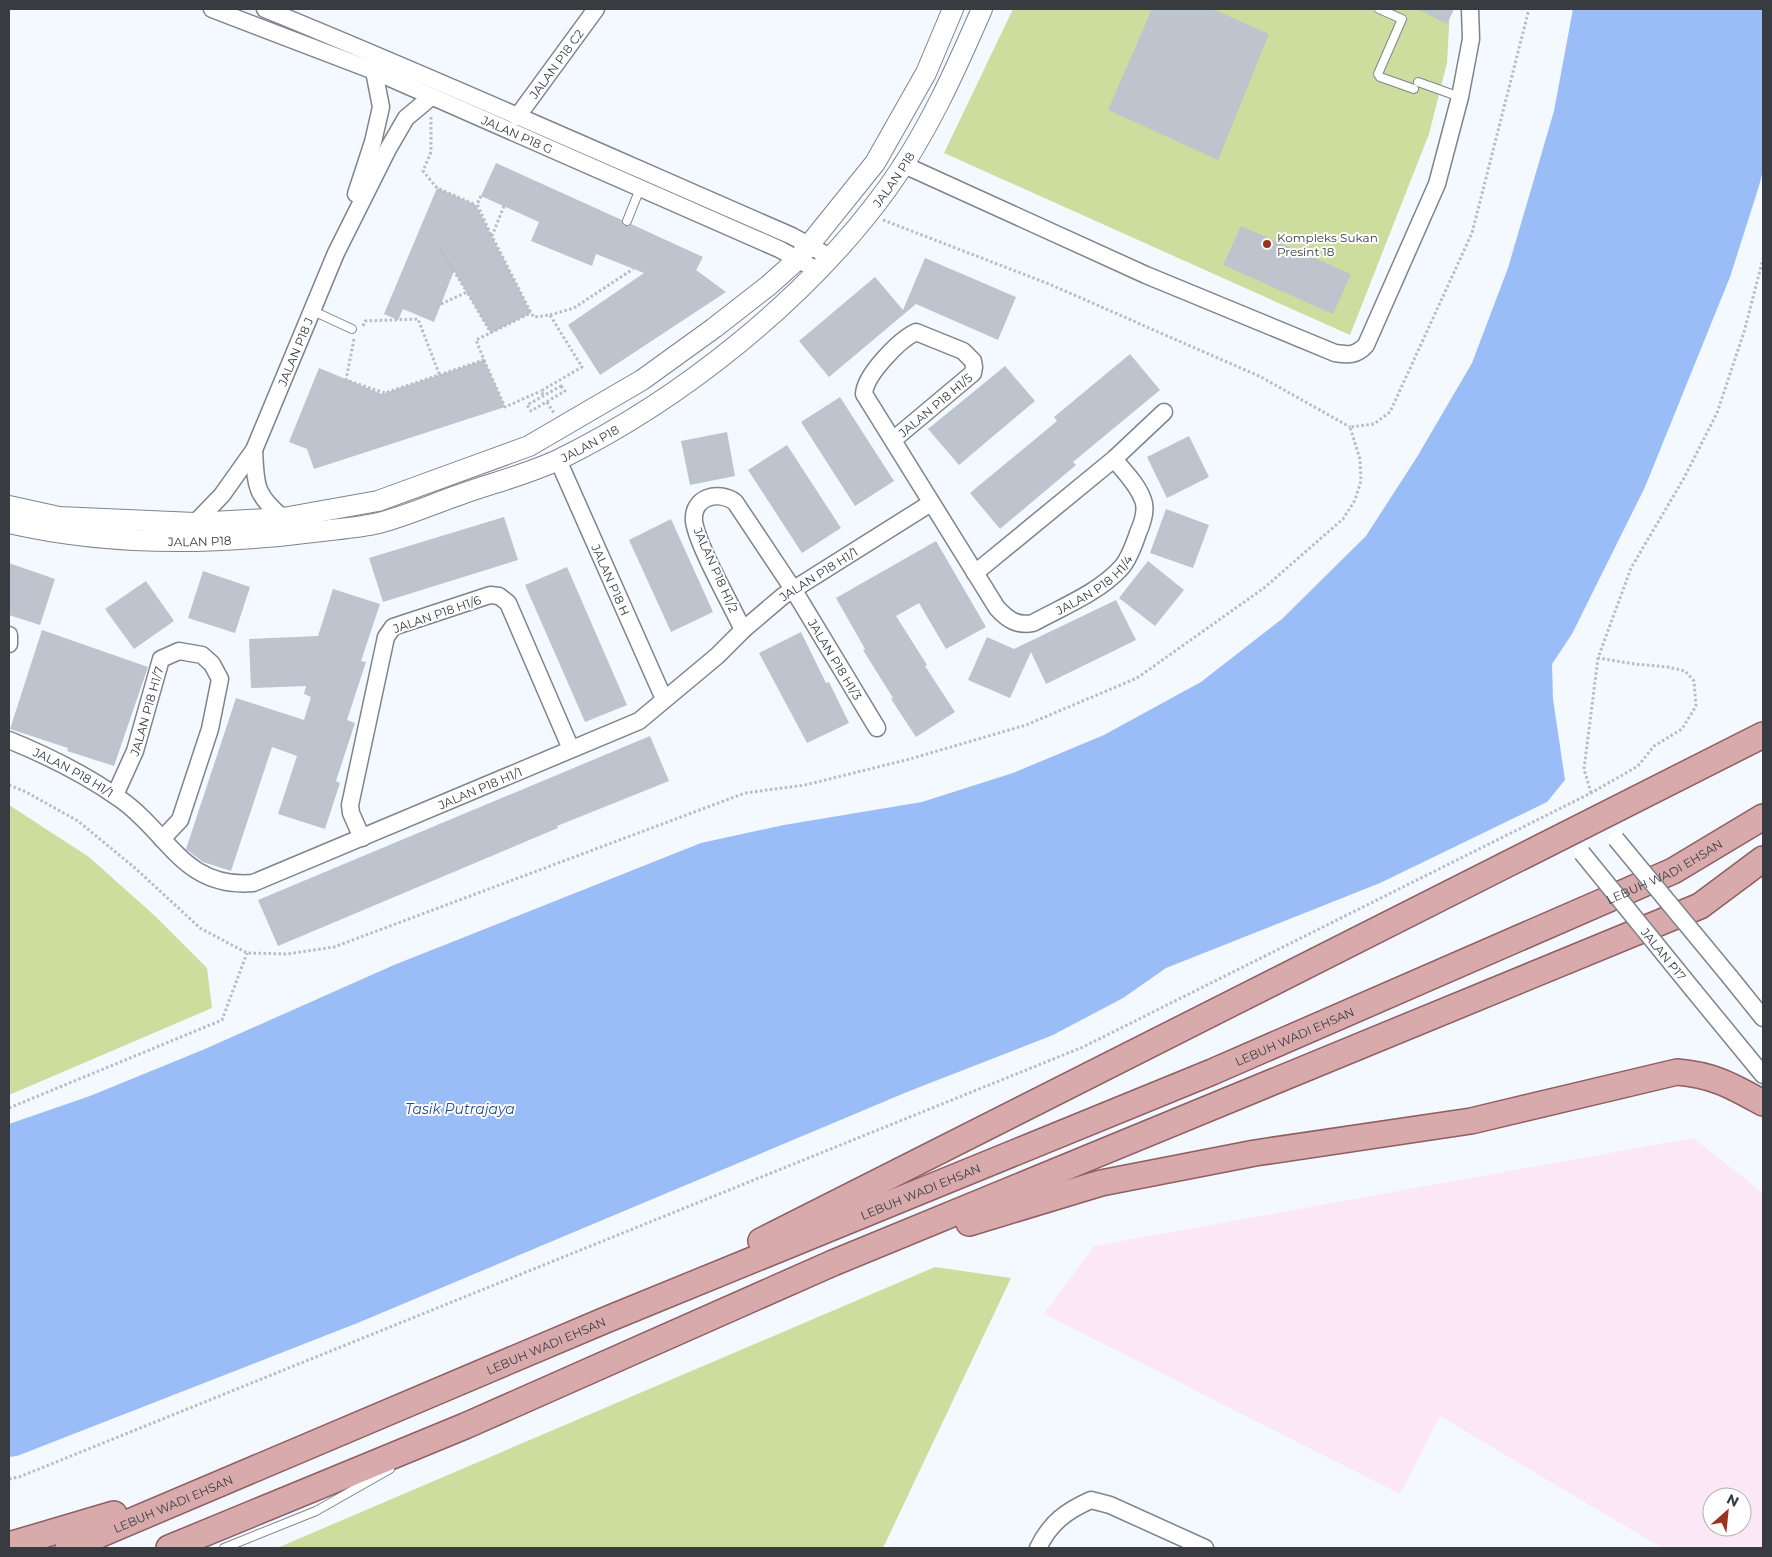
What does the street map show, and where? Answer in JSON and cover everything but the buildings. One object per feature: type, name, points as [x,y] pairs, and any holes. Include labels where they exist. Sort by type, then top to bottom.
[{"type":"main road","points":[[608,1319],[982,1127],[1763,735]]},
{"type":"main road","name":"LEBUH WADI EHSAN","points":[[68,1548],[608,1319],[1212,1072],[1673,871],[1763,817]]},
{"type":"main road","points":[[169,1548],[465,1426],[833,1263],[1700,906],[1763,859]]},
{"type":"main road","points":[[833,1263],[1101,1183],[1255,1153],[1471,1121],[1677,1072],[1701,1074],[1723,1081],[1763,1103]]},
{"type":"main road","points":[[9,1545],[246,1474]]},
{"type":"street","name":"JALAN P18 G","points":[[212,9],[374,71],[779,249],[803,252]]},
{"type":"street","name":"JALAN P18 G","points":[[265,9],[426,75],[516,117],[646,173],[803,252],[823,264]]},
{"type":"street","name":"JALAN P18 C2","points":[[516,117],[596,9]]},
{"type":"street","name":"JALAN P18","points":[[9,506],[59,517],[195,523],[283,518],[378,501],[529,446],[642,380],[722,322],[803,252],[875,162],[926,73],[953,9]]},
{"type":"street","name":"JALAN P18","points":[[9,522],[37,529],[112,538],[195,542],[256,539],[379,523],[558,460],[640,416],[692,379],[784,304],[823,264],[865,215],[926,127],[982,9]]},
{"type":"street","points":[[902,164],[1146,275],[1335,353],[1350,356],[1361,351],[1366,345],[1437,184],[1460,98],[1471,39],[1470,9]]},
{"type":"street","name":"JALAN P18 J","points":[[336,253],[373,142],[381,107],[374,71]]},
{"type":"street","name":"JALAN P18 J","points":[[195,523],[222,495],[254,450],[336,253],[388,149],[406,118],[431,97]]},
{"type":"street","name":"JALAN P18 H1/5","points":[[893,440],[973,373],[974,367],[969,356],[963,351],[916,332],[874,370],[865,387],[864,394],[867,402],[893,440],[931,503]]},
{"type":"street","points":[[975,573],[1114,459],[1164,412]]},
{"type":"street","name":"JALAN P18 J","points":[[254,450],[255,480],[259,493],[268,506],[283,518]]},
{"type":"street","name":"JALAN P18 H1/4","points":[[931,503],[1004,615],[1012,622],[1023,625],[1033,623],[1098,587],[1121,567],[1132,547],[1144,513],[1143,499],[1114,459]]},
{"type":"street","name":"JALAN P18 H","points":[[558,460],[664,699]]},
{"type":"street","name":"JALAN P18 H1/2","points":[[743,630],[700,540],[694,516],[701,502],[714,496],[728,498],[734,502],[793,589]]},
{"type":"street","name":"JALAN P18 H1/1","points":[[9,740],[68,765],[115,796],[194,870],[232,884],[261,880],[639,721],[793,589],[931,503]]},
{"type":"street","name":"JALAN P18 H1/3","points":[[793,589],[877,728]]},
{"type":"street","name":"JALAN P18 H1/6","points":[[362,838],[351,813],[350,805],[386,637],[393,627],[490,595],[499,596],[508,603],[571,750]]},
{"type":"street","points":[[9,635],[9,644]]},
{"type":"street","name":"JALAN P18 H1/7","points":[[115,796],[135,751],[162,659],[179,651],[202,656],[212,664],[220,679],[210,729],[180,820],[162,839]]},
{"type":"street","points":[[1600,817],[1763,1018]]},
{"type":"street","name":"JALAN P17","points":[[1564,834],[1763,1075]]},
{"type":"street","points":[[1038,1548],[1044,1536],[1058,1518],[1091,1500],[1110,1505],[1205,1548]]},
{"type":"lane","points":[[1379,9],[1402,19],[1378,74],[1380,77],[1460,98]]},
{"type":"lane","points":[[627,220],[646,173]]},
{"type":"lane","points":[[311,310],[354,332]]},
{"type":"lane","points":[[407,1459],[465,1426]]},
{"type":"lane","points":[[224,1548],[316,1511],[399,1464]]},
{"type":"path","points":[[865,215],[892,222],[1049,284],[1261,376],[1350,427],[1374,424],[1390,412],[1472,233],[1529,9]]},
{"type":"path","points":[[431,97],[431,152],[423,171],[438,188],[476,204]]},
{"type":"path","points":[[482,196],[477,204],[534,317],[550,315],[574,308],[633,268]]},
{"type":"path","points":[[492,236],[504,206]]},
{"type":"path","points":[[440,249],[491,333]]},
{"type":"path","points":[[1591,793],[1584,769],[1598,658],[1631,568],[1684,478],[1717,413],[1744,332],[1763,259]]},
{"type":"path","points":[[441,304],[467,292]]},
{"type":"path","points":[[531,314],[476,340],[505,407],[541,392],[582,367],[550,315]]},
{"type":"path","points":[[361,328],[365,321],[418,319],[440,376]]},
{"type":"path","points":[[354,332],[346,380],[385,393],[484,360]]},
{"type":"path","points":[[561,386],[565,391],[531,411],[527,405],[544,396],[561,386]]},
{"type":"path","points":[[541,392],[544,396]]},
{"type":"path","points":[[9,786],[26,792],[78,820],[135,868],[200,928],[247,953],[287,954],[334,947],[745,793],[805,785],[910,759],[1026,725],[1137,678],[1264,588],[1343,519],[1355,500],[1361,481],[1360,459],[1350,427]]},
{"type":"path","points":[[9,1479],[19,1477],[1084,1047],[1591,793],[1638,766],[1654,746],[1682,728],[1696,706],[1694,681],[1686,671],[1668,666],[1634,664],[1598,658]]},
{"type":"path","points":[[9,1108],[222,1020],[247,953]]},
{"type":"shaded area","points":[[1693,1138],[1763,1193],[1763,1548],[1662,1548],[1440,1416],[1400,1494],[1044,1314],[1094,1246]]},
{"type":"green space","name":"Kompleks Sukan Presint 18","points":[[1013,9],[1450,9],[1447,63],[1429,134],[1350,335],[944,153]]},
{"type":"green space","points":[[9,805],[89,857],[155,916],[207,968],[212,1008],[9,1095]]},
{"type":"green space","points":[[935,1267],[1011,1278],[883,1548],[277,1548]]},
{"type":"water","name":"Tasik Putrajaya","points":[[1573,9],[1763,9],[1763,170],[1730,277],[1645,487],[1572,634],[1552,664],[1553,699],[1565,780],[1547,802],[1380,883],[1166,968],[1123,998],[1053,1035],[907,1092],[360,1322],[17,1456],[9,1457],[9,1124],[90,1096],[205,1049],[394,965],[701,843],[784,825],[922,802],[1013,773],[1104,735],[1201,682],[1282,619],[1366,536],[1417,457],[1472,363],[1508,268],[1554,111]]},
{"type":"place","name":"Kompleks Sukan Presint 18","points":[[1267,244]]}]
